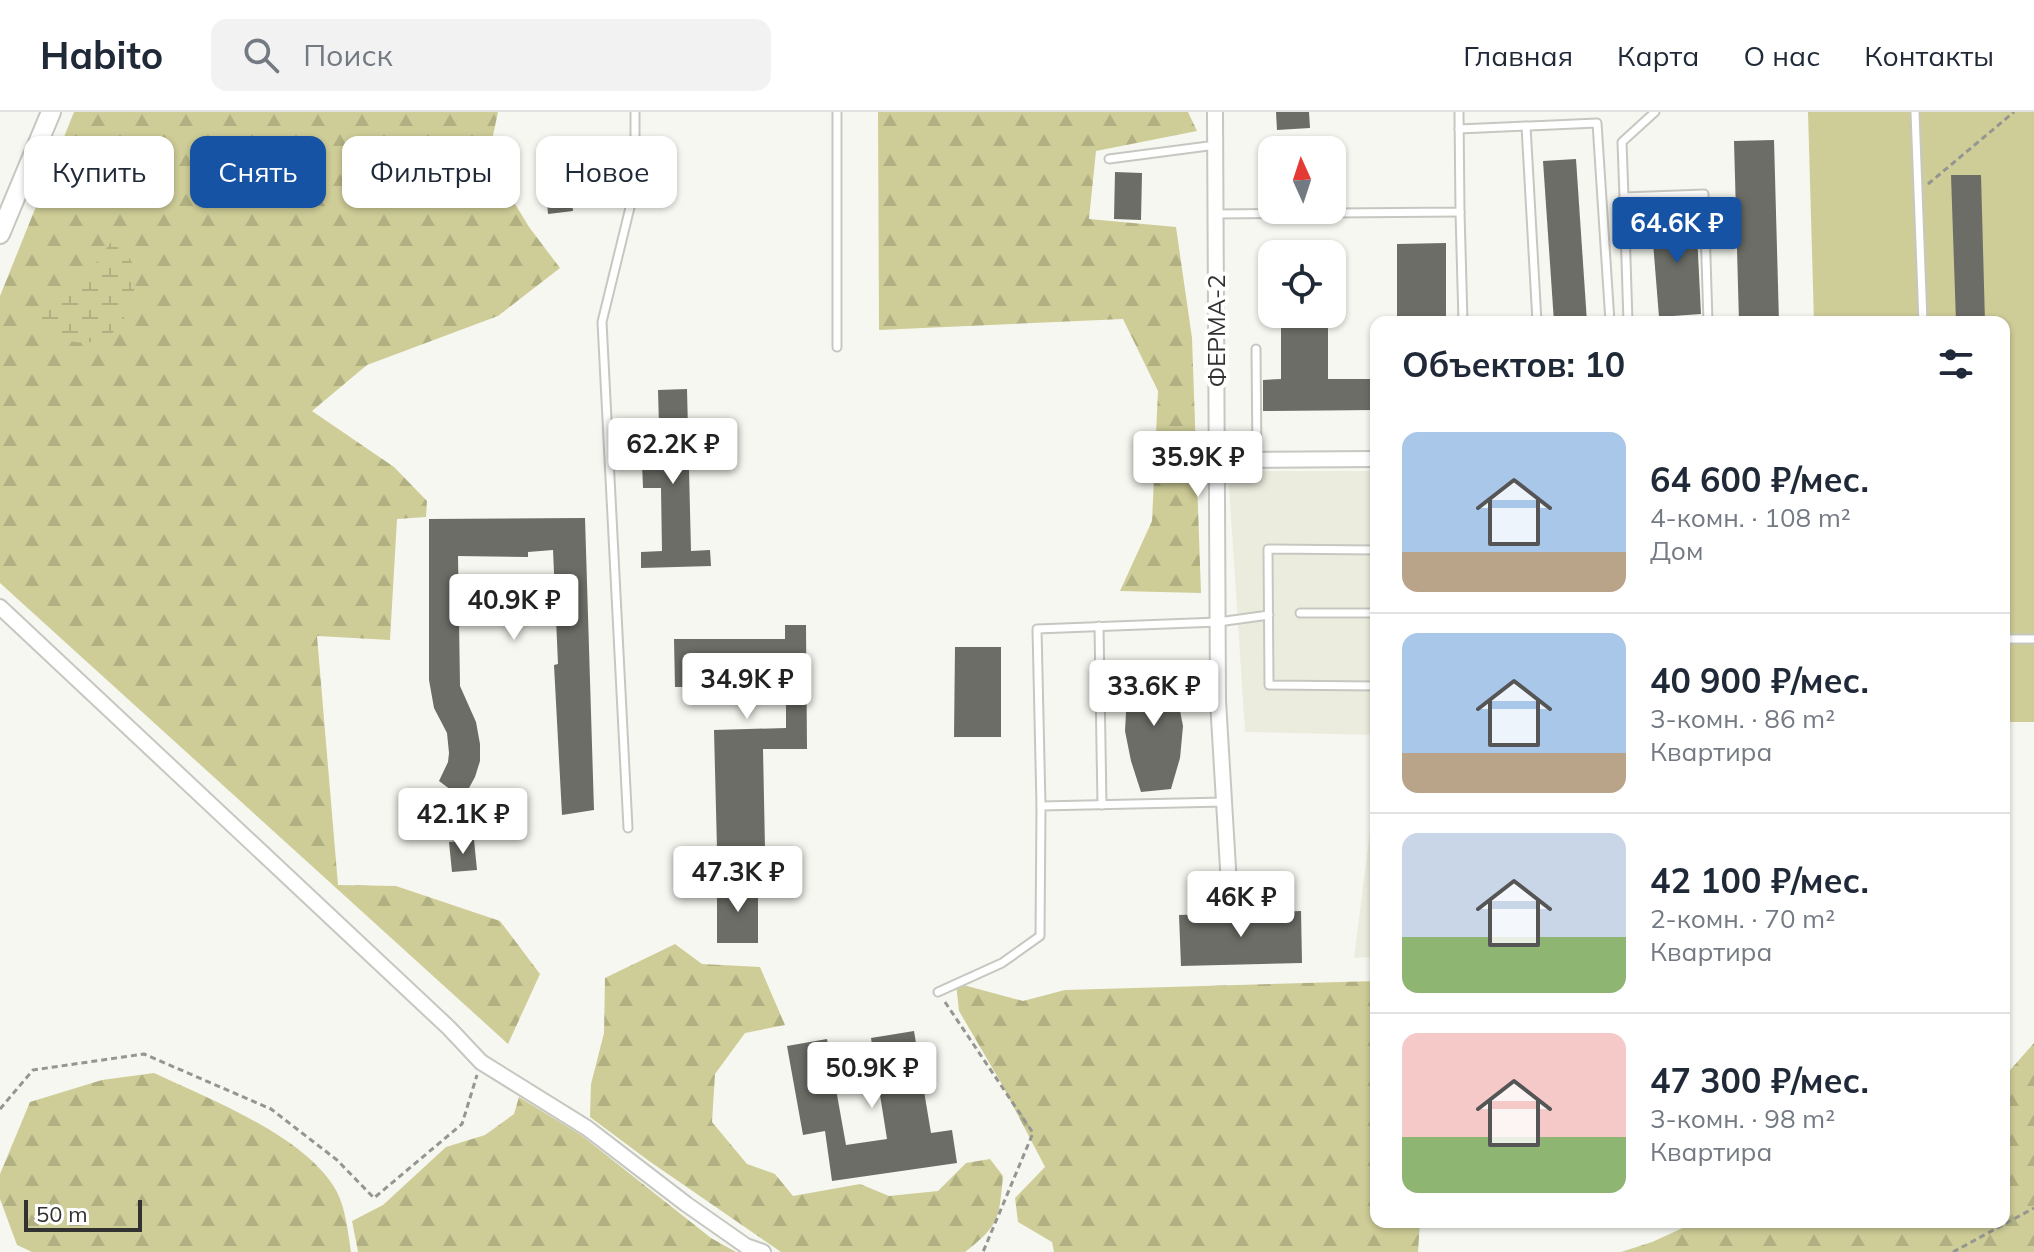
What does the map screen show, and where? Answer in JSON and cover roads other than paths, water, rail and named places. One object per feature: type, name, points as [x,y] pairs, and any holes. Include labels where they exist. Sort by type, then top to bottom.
[{"type":"street","points":[[3,226],[51,112]]},
{"type":"street","name":"ФЕРМА-2","points":[[1215,112],[1218,701],[1229,885]]},
{"type":"street","points":[[0,199],[3,226]]},
{"type":"street","points":[[1217,460],[1370,459]]},
{"type":"street","points":[[0,607],[449,1028],[481,1062],[587,1128],[746,1246],[763,1252]]},
{"type":"lane","points":[[628,828],[602,322],[635,187],[635,112]]},
{"type":"lane","points":[[837,112],[837,347]]},
{"type":"lane","points":[[1459,112],[1463,316]]},
{"type":"lane","points":[[1628,316],[1622,142],[1655,112]]},
{"type":"lane","points":[[1915,112],[1923,316]]},
{"type":"lane","points":[[1459,129],[1597,123],[1610,316]]},
{"type":"lane","points":[[1526,126],[1537,316]]},
{"type":"lane","points":[[1109,159],[1216,145]]},
{"type":"lane","points":[[1624,197],[1704,194],[1708,316]]},
{"type":"lane","points":[[1215,214],[1460,212]]},
{"type":"lane","points":[[1256,349],[1257,460]]},
{"type":"lane","points":[[1370,550],[1268,549],[1269,685],[1370,686]]},
{"type":"lane","points":[[1300,613],[1370,613]]},
{"type":"lane","points":[[938,992],[1002,963],[1040,936],[1037,629],[1218,622],[1269,615]]},
{"type":"lane","points":[[1099,626],[1102,805]]},
{"type":"lane","points":[[2010,639],[2034,639]]},
{"type":"lane","points":[[1041,806],[1224,802]]}]
